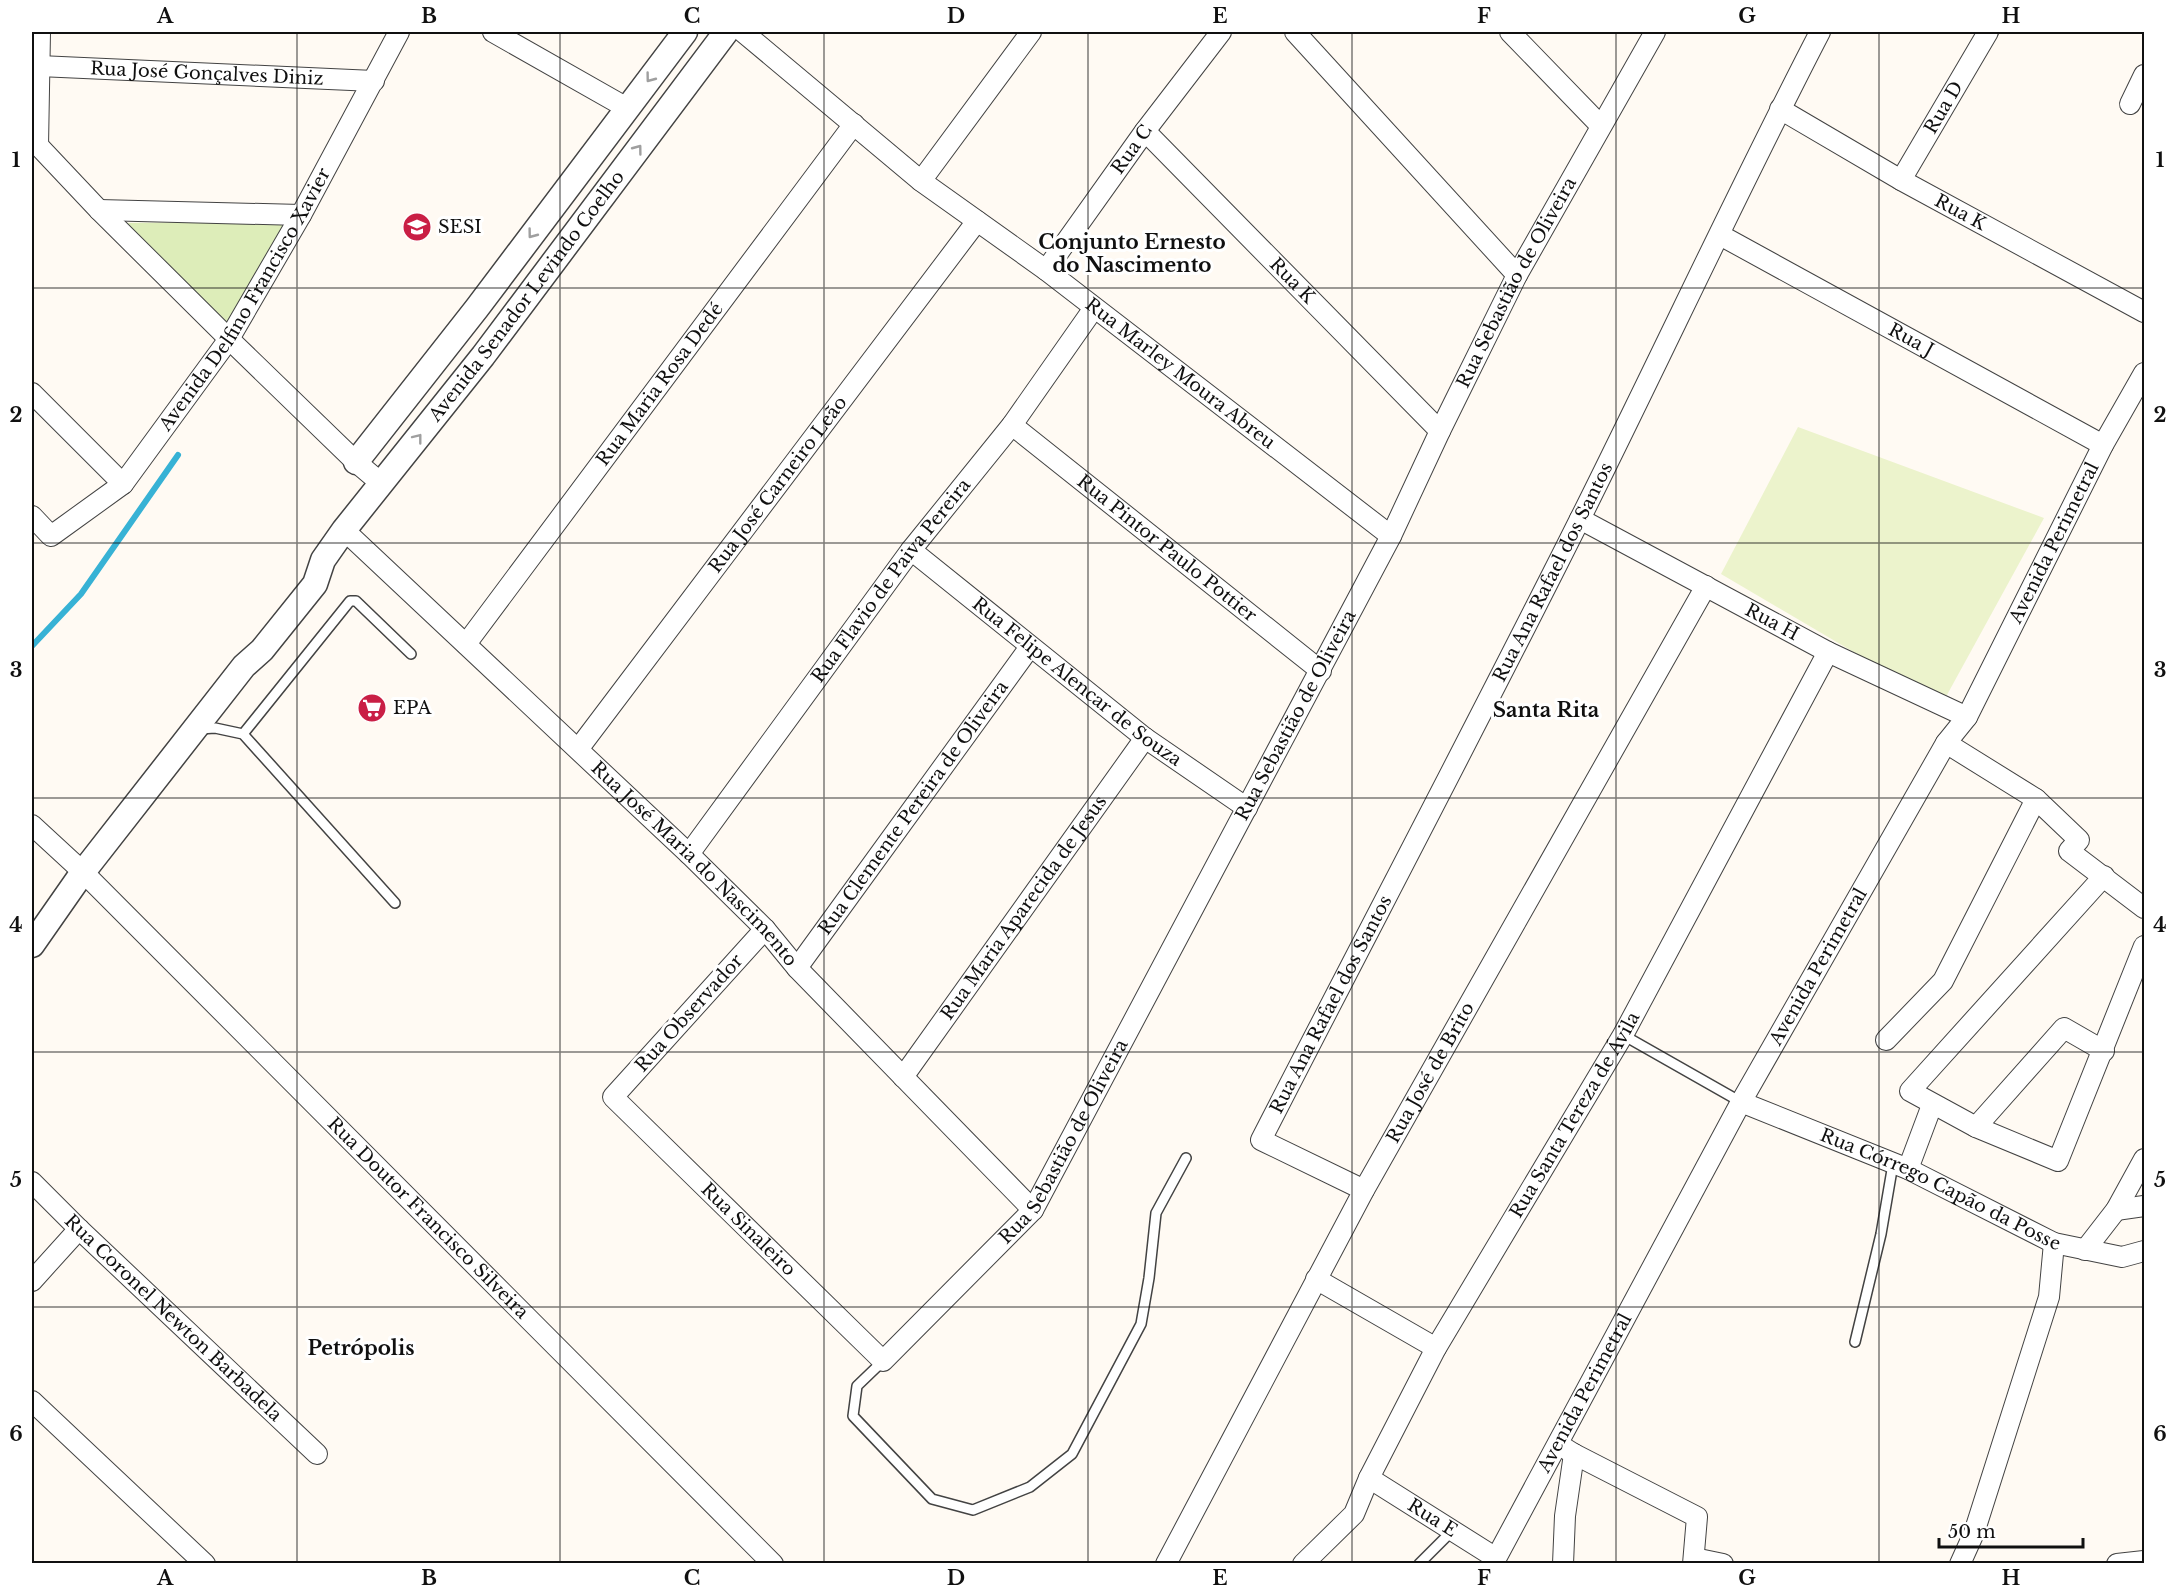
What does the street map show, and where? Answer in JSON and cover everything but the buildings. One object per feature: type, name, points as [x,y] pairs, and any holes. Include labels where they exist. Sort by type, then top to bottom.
[{"type":"street","points":[[40,32],[35,143],[229,339],[356,462],[382,484]]},
{"type":"street","name":"Avenida Delfino Francisco Xavier","points":[[32,516],[51,536],[123,484],[229,339],[301,215],[399,32]]},
{"type":"street","points":[[493,32],[627,108]]},
{"type":"street","name":"Avenida Senador Levindo Coelho","points":[[356,462],[470,317],[685,32]]},
{"type":"street","name":"Avenida Senador Levindo Coelho","points":[[32,945],[83,872],[194,729],[244,666],[262,650],[315,584],[323,560],[344,530],[483,356],[726,32]]},
{"type":"street","name":"Rua Marley Moura Abreu","points":[[743,32],[921,181],[1046,270],[1391,536]]},
{"type":"street","points":[[921,181],[1031,32]]},
{"type":"street","name":"Rua C","points":[[1046,270],[1145,131],[1221,32]]},
{"type":"street","points":[[1295,32],[1517,275]]},
{"type":"street","points":[[1510,32],[1600,125]]},
{"type":"street","name":"Rua Sebastião de Oliveira","points":[[883,1361],[1033,1210],[1391,536],[1517,275],[1600,125],[1655,32]]},
{"type":"street","name":"Rua Ana Rafael dos Santos","points":[[1364,1190],[1261,1140],[1580,519],[1780,109],[1820,32]]},
{"type":"street","name":"Rua D","points":[[1901,180],[1987,33]]},
{"type":"street","name":"Rua José Gonçalves Diniz","points":[[39,66],[374,81]]},
{"type":"street","points":[[2130,104],[2145,75]]},
{"type":"street","name":"Rua K","points":[[1780,109],[1901,180],[2145,312]]},
{"type":"street","name":"Rua Maria Rosa Dedé","points":[[466,644],[854,124]]},
{"type":"street","name":"Rua K","points":[[1145,131],[1440,431]]},
{"type":"street","points":[[99,210],[301,215]]},
{"type":"street","name":"Rua José Carneiro Leão","points":[[579,748],[977,221]]},
{"type":"street","name":"Rua J","points":[[1720,235],[2103,445]]},
{"type":"street","name":"Rua Flavio de Paiva Pereira","points":[[689,854],[910,550],[1012,425],[1094,308]]},
{"type":"street","name":"Avenida Perimetral","points":[[1494,1561],[1566,1449],[1741,1102],[1946,743],[1967,717],[2103,445],[2145,374]]},
{"type":"street","points":[[32,393],[123,484]]},
{"type":"street","name":"Rua Pintor Paulo Pottier","points":[[1012,425],[1321,671]]},
{"type":"street","name":"Rua H","points":[[1580,519],[1828,652],[1967,717]]},
{"type":"street","name":"Rua José Maria do Nascimento","points":[[344,530],[579,748],[765,929],[797,968],[1033,1210]]},
{"type":"street","name":"Rua Felipe Alencar de Souza","points":[[910,550],[1145,738],[1247,808]]},
{"type":"street","name":"Rua José de Brito","points":[[1166,1563],[1364,1190],[1706,586]]},
{"type":"street","name":"Rua Clemente Pereira de Oliveira","points":[[797,968],[1030,647]]},
{"type":"street","name":"Rua Santa Tereza de Ávila","points":[[1303,1563],[1354,1514],[1369,1478],[1436,1348],[1623,1035],[1828,652]]},
{"type":"street","name":"Rua Maria Aparecida de Jesus","points":[[903,1077],[1145,738]]},
{"type":"street","points":[[1946,743],[2036,799],[2079,840],[2069,851],[2145,908]]},
{"type":"street","points":[[1886,1040],[1943,981],[2036,799]]},
{"type":"street","name":"Rua Doutor Francisco Silveira","points":[[32,825],[83,872],[773,1563]]},
{"type":"street","points":[[2104,876],[1910,1091],[1976,1127],[2058,1161],[2145,946]]},
{"type":"street","name":"Rua Observador","points":[[613,1097],[765,929]]},
{"type":"street","points":[[1976,1127],[2064,1028],[2104,1051]]},
{"type":"street","name":"Rua Sinaleiro","points":[[613,1097],[883,1361]]},
{"type":"street","name":"Rua Córrego Capão da Posse","points":[[1741,1102],[1900,1166],[2054,1243],[2122,1257],[2145,1251]]},
{"type":"street","points":[[1900,1166],[1932,1105]]},
{"type":"street","points":[[2085,1250],[2116,1210],[2145,1159]]},
{"type":"street","name":"Rua Coronel Newton Barbadela","points":[[32,1182],[79,1230],[317,1454]]},
{"type":"street","points":[[2116,1210],[2145,1206]]},
{"type":"street","points":[[32,1281],[79,1230]]},
{"type":"street","points":[[1960,1563],[1974,1533],[2049,1297],[2054,1243]]},
{"type":"street","points":[[1316,1279],[1436,1348]]},
{"type":"street","points":[[32,1401],[205,1563]]},
{"type":"street","points":[[1563,1563],[1566,1449],[1697,1517],[1694,1561],[1723,1563]]},
{"type":"street","name":"Rua E","points":[[1369,1478],[1453,1530],[1494,1561]]},
{"type":"street","points":[[2117,1563],[2141,1562]]},
{"type":"lane","points":[[243,734],[350,601],[356,601],[411,654]]},
{"type":"lane","points":[[194,729],[214,728],[243,734],[395,903]]},
{"type":"lane","points":[[1623,1035],[1741,1102]]},
{"type":"lane","points":[[883,1361],[856,1386],[853,1416],[932,1499],[973,1510],[1030,1487],[1072,1454],[1141,1324],[1156,1213],[1186,1158]]},
{"type":"lane","points":[[1855,1342],[1900,1166]]},
{"type":"lane","points":[[1419,1563],[1453,1530]]},
{"type":"green space","points":[[291,221],[231,326],[120,223]]},
{"type":"green space","points":[[1798,427],[2044,518],[1942,704],[1721,574]]},
{"type":"waterway","points":[[32,646],[81,594],[178,455]]},
{"type":"place","name":"SESI","points":[[417,227]]},
{"type":"place","name":"EPA","points":[[372,708]]},
{"type":"district","name":"Conjunto Ernesto do Nascimento","points":[[1132,254]]},
{"type":"district","name":"Santa Rita","points":[[1546,710]]},
{"type":"district","name":"Petrópolis","points":[[361,1348]]}]
